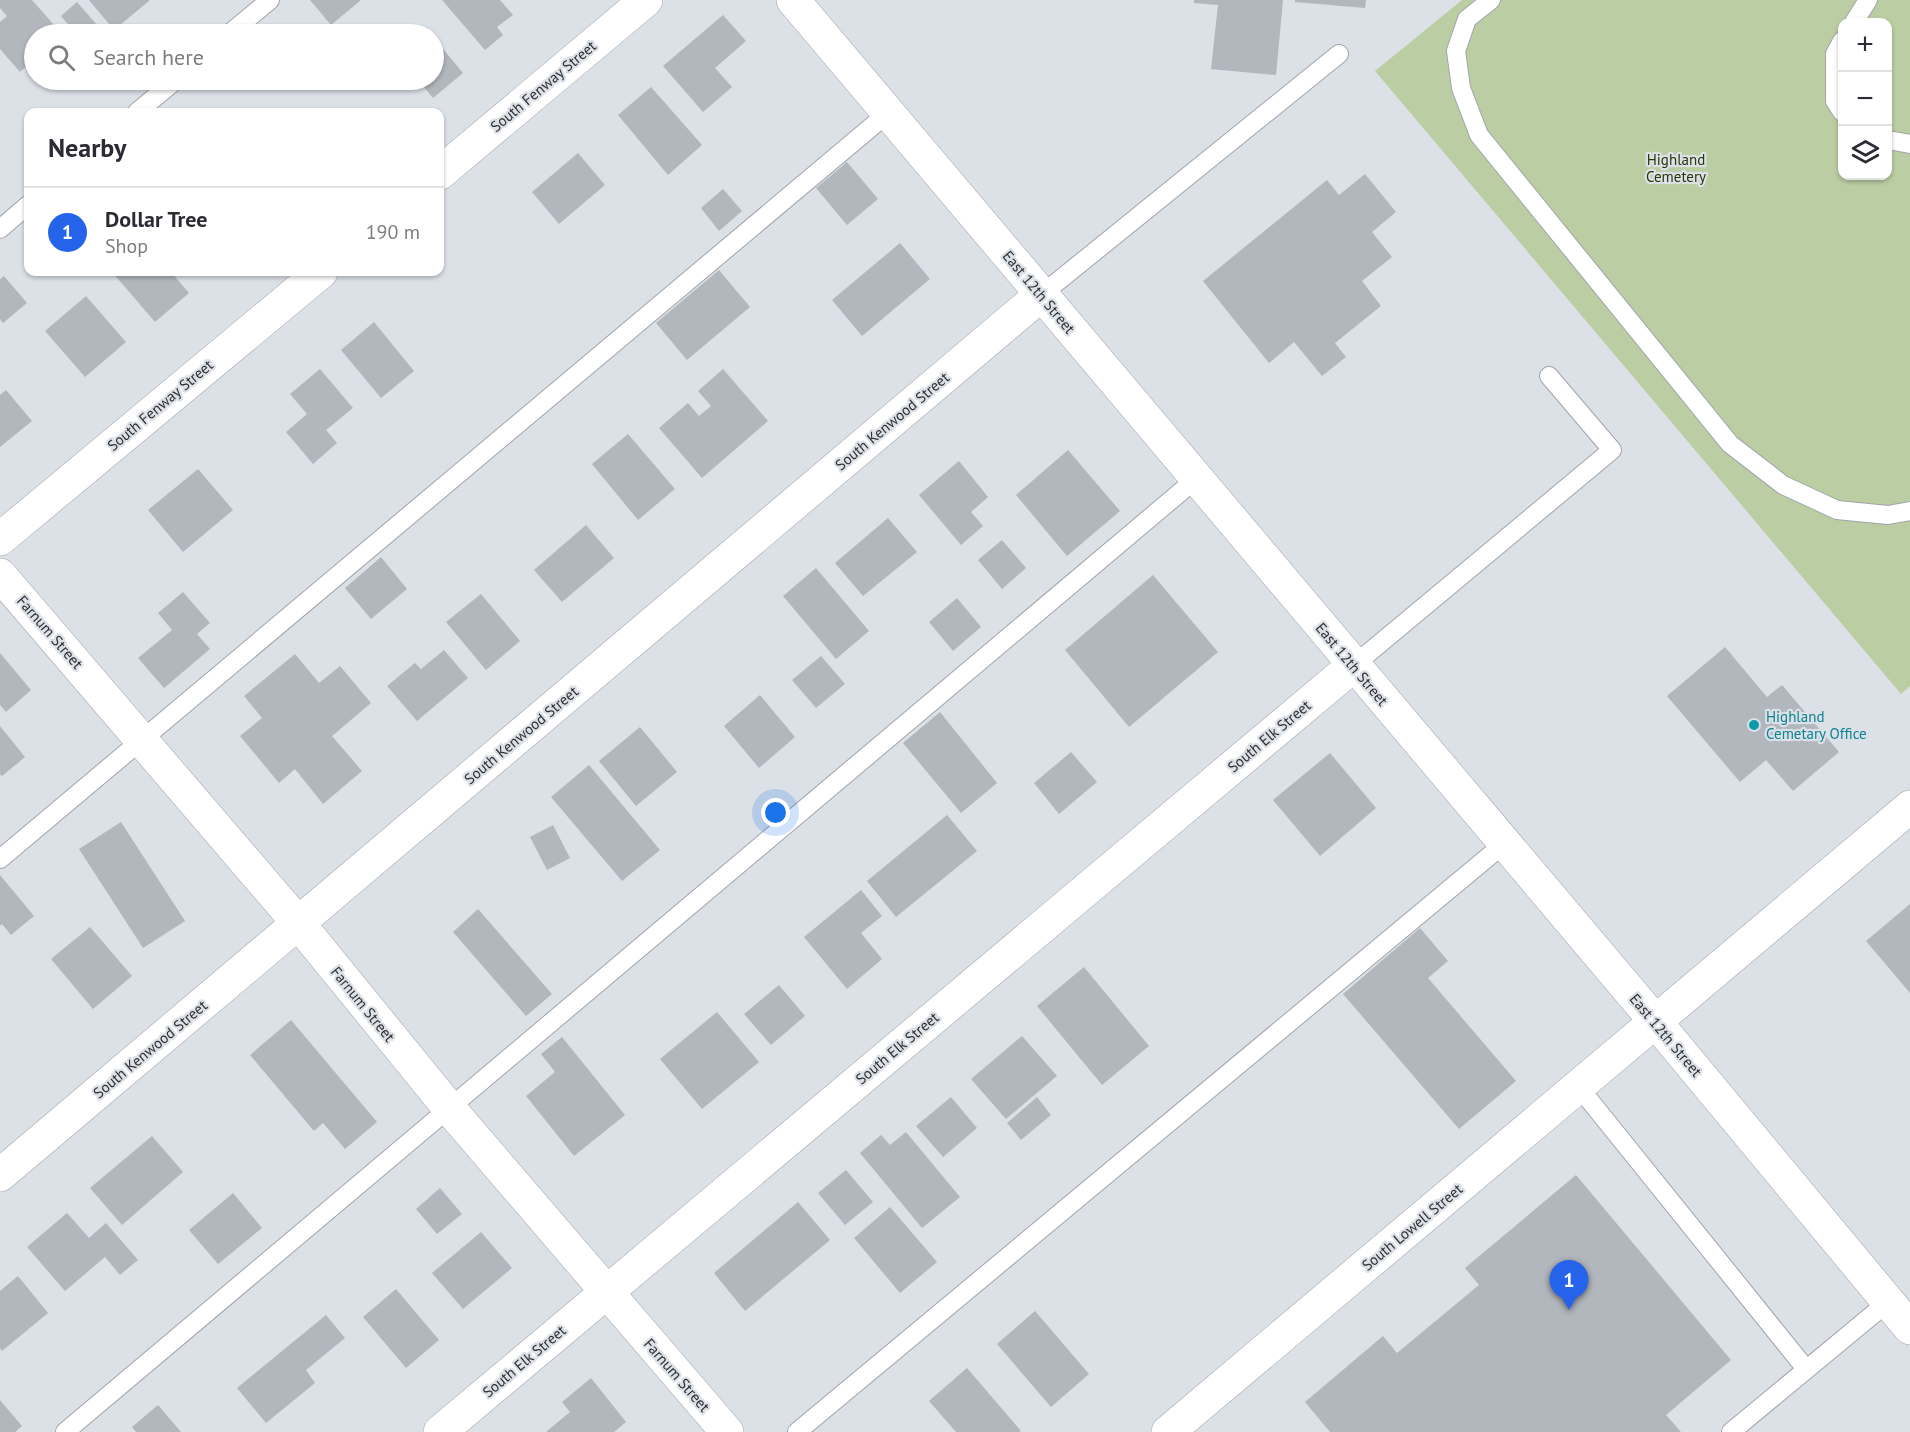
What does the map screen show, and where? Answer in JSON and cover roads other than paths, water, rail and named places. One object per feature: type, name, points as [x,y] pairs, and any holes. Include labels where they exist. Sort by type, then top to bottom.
[{"type":"street","name":"South Fenway Street","points":[[444,170],[646,0]]},
{"type":"street","name":"East 12th Street","points":[[793,0],[1655,1021],[1910,1328]]},
{"type":"street","name":"South Fenway Street","points":[[0,539],[316,276]]},
{"type":"street","name":"South Kenwood Street","points":[[0,1175],[1041,295]]},
{"type":"street","name":"Farnum Street","points":[[0,575],[299,924],[449,1108],[727,1432]]},
{"type":"street","name":"South Elk Street","points":[[440,1432],[1354,665]]},
{"type":"street","name":"South Lowell Street","points":[[1168,1432],[1910,807]]},
{"type":"lane","points":[[242,24],[270,0]]},
{"type":"lane","points":[[1491,0],[1467,19],[1456,51],[1461,88],[1479,135],[1730,444],[1783,485],[1837,510],[1888,515],[1910,511]]},
{"type":"lane","points":[[1856,18],[1865,1]]},
{"type":"lane","points":[[1838,48],[1834,54],[1835,102],[1838,106]]},
{"type":"lane","points":[[1041,295],[1339,54]]},
{"type":"lane","points":[[142,108],[164,90]]},
{"type":"lane","points":[[0,859],[888,113]]},
{"type":"lane","points":[[1892,141],[1910,144]]},
{"type":"lane","points":[[0,229],[24,208]]},
{"type":"lane","points":[[1354,665],[1612,450],[1549,376]]},
{"type":"lane","points":[[65,1432],[1196,479]]},
{"type":"lane","points":[[797,1432],[1505,843]]},
{"type":"lane","points":[[1578,1086],[1806,1370]]},
{"type":"lane","points":[[1731,1432],[1888,1302]]},
{"type":"place","name":"Highland Cemetary Office","points":[[1754,725]]},
{"type":"place","name":"Dollar Tree","points":[[1569,1310]]},
{"type":"park label","name":"Highland Cemetery","points":[[1676,168]]}]
